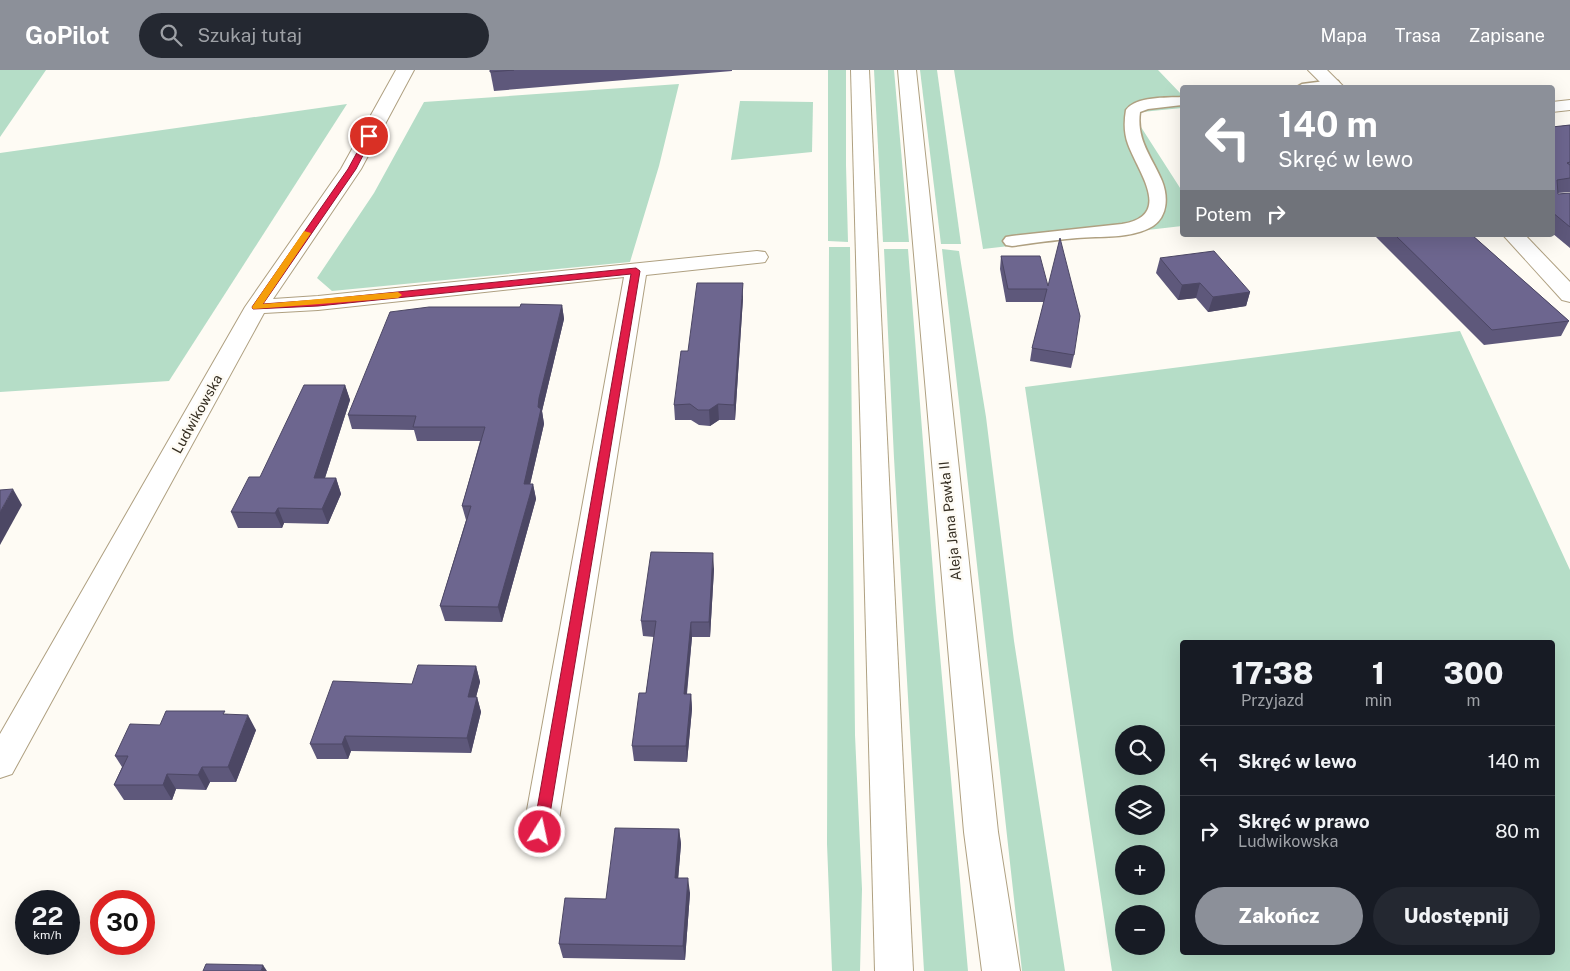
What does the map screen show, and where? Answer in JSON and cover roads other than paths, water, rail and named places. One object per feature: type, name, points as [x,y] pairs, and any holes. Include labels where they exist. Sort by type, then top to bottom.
[{"type":"street","name":"Ludwikowska","points":[[0,764],[256,307],[352,169],[405,70]]},
{"type":"street","points":[[860,70],[885,778],[894,971]]},
{"type":"street","name":"Aleja Jana Pawła II","points":[[907,70],[981,832],[1001,971]]},
{"type":"street","points":[[1317,70],[1334,85]]},
{"type":"street","points":[[1555,107],[1570,105]]},
{"type":"street","points":[[1515,237],[1570,295]]},
{"type":"street","points":[[256,307],[318,303],[758,257]]},
{"type":"street","points":[[540,832],[636,271]]},
{"type":"lane","points":[[1012,241],[1136,227],[1146,223],[1155,214],[1158,201],[1154,182],[1132,138],[1131,117],[1133,110],[1138,107],[1180,101]]}]
